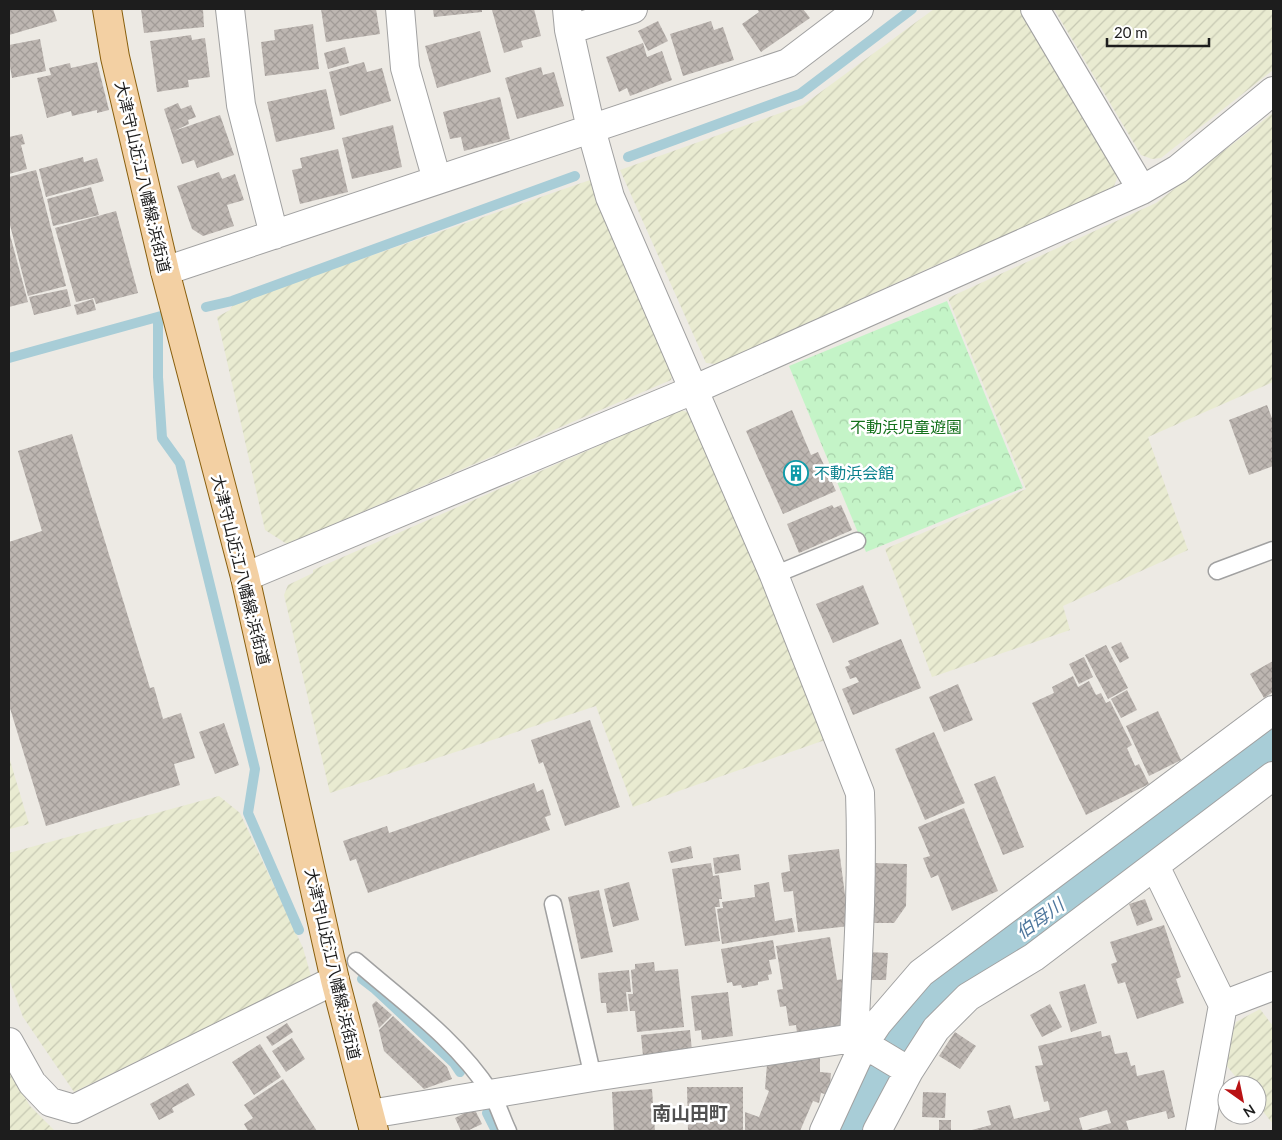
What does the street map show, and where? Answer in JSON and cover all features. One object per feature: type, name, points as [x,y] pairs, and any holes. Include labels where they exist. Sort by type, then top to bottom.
[{"type":"main road","name":"大津守山近江八幡線;浜街道","points":[[107,9],[115,56],[165,271],[245,578],[335,980],[372,1123]]},
{"type":"street","points":[[230,9],[241,106],[274,235]]},
{"type":"street","points":[[400,9],[406,68],[437,180]]},
{"type":"street","points":[[633,9],[568,20],[591,129],[610,197],[774,575],[860,793],[862,826],[859,1041],[824,1131]]},
{"type":"street","points":[[165,271],[788,63],[858,9]]},
{"type":"street","points":[[1035,9],[1142,190]]},
{"type":"street","points":[[245,578],[694,390],[1142,190],[1178,169],[1273,91]]},
{"type":"street","points":[[372,1123],[492,1094],[593,1077],[859,1041],[878,1024],[921,973],[1273,710]]},
{"type":"street","points":[[877,1131],[909,1071],[936,1029],[968,997],[1034,957],[1273,776]]},
{"type":"street","points":[[1155,866],[1224,1006],[1200,1131]]},
{"type":"street","points":[[9,1042],[32,1083],[50,1102],[74,1109],[335,980]]},
{"type":"street","points":[[1224,1006],[1273,986]]},
{"type":"street","points":[[859,1041],[909,1071]]},
{"type":"lane","points":[[774,575],[857,541]]},
{"type":"lane","points":[[1217,571],[1273,550]]},
{"type":"lane","points":[[553,904],[593,1077]]},
{"type":"lane","points":[[356,962],[467,1059],[492,1094],[508,1131]]},
{"type":"green space","points":[[934,9],[1024,9],[1118,164],[1118,176],[1114,186],[1108,191],[934,266],[716,364],[706,363],[620,170],[803,105]]},
{"type":"green space","points":[[1054,9],[1273,9],[1273,70],[1161,158],[1152,159],[1141,155]]},
{"type":"green space","points":[[1273,113],[1273,382],[1148,437],[1188,550],[1063,606],[1070,630],[932,677],[885,549],[1026,489],[948,298],[1156,203]]},
{"type":"green space","points":[[593,179],[673,370],[671,380],[287,544],[265,530],[217,317],[230,310],[234,303]]},
{"type":"green space","name":"不動浜児童遊園","points":[[947,301],[1023,488],[866,552],[789,366]]},
{"type":"green space","points":[[681,410],[687,412],[698,422],[828,739],[633,807],[596,706],[330,793],[284,595],[288,585],[313,573],[313,570]]},
{"type":"green space","points":[[9,757],[29,824],[10,829],[9,828]]},
{"type":"green space","points":[[219,796],[240,813],[303,948],[311,976],[74,1092],[23,1017],[9,979],[9,853]]},
{"type":"green space","points":[[1260,1009],[1273,1026],[1273,1124],[1267,1116],[1267,1075],[1234,1075],[1223,1061],[1236,1022]]},
{"type":"green space","points":[[9,1071],[30,1106],[55,1131],[9,1131]]},
{"type":"building","points":[[9,9],[53,9],[57,21],[9,35]]},
{"type":"building","points":[[141,9],[203,9],[204,27],[144,33]]},
{"type":"building","points":[[321,9],[376,9],[380,34],[326,42]]},
{"type":"building","points":[[433,9],[482,9],[482,12],[434,17]]},
{"type":"building","points":[[534,9],[541,36],[521,41],[523,47],[504,53],[492,10]]},
{"type":"building","points":[[757,9],[803,9],[810,18],[761,52],[742,24],[759,12]]},
{"type":"building","points":[[658,21],[668,41],[648,51],[638,31]]},
{"type":"building","points":[[711,21],[714,30],[723,27],[734,60],[683,76],[670,34]]},
{"type":"building","points":[[313,24],[319,69],[265,76],[261,42],[275,40],[274,30]]},
{"type":"building","points":[[480,31],[491,72],[437,88],[425,46]]},
{"type":"building","points":[[191,35],[192,40],[205,38],[210,77],[188,80],[189,87],[157,92],[150,41]]},
{"type":"building","points":[[40,39],[46,71],[12,78],[9,45]]},
{"type":"building","points":[[643,43],[647,57],[662,51],[672,80],[630,96],[627,88],[619,92],[606,57]]},
{"type":"building","points":[[345,47],[349,63],[328,69],[324,53]]},
{"type":"building","points":[[97,62],[109,110],[97,113],[97,110],[72,116],[71,111],[47,118],[37,78],[51,75],[49,68],[70,63],[71,68]]},
{"type":"building","points":[[364,62],[367,72],[382,68],[391,101],[340,116],[329,72]]},
{"type":"building","points":[[541,67],[543,75],[554,72],[564,106],[517,119],[505,78]]},
{"type":"building","points":[[326,89],[335,129],[276,142],[267,102]]},
{"type":"building","points":[[500,97],[510,139],[464,151],[461,137],[450,139],[443,112]]},
{"type":"building","points":[[178,103],[181,109],[191,105],[196,117],[188,120],[189,124],[174,131],[220,115],[234,155],[197,168],[194,160],[182,164],[164,109]]},
{"type":"building","points":[[393,125],[402,167],[352,179],[342,138]]},
{"type":"building","points":[[22,134],[25,144],[21,145],[27,169],[9,174],[9,137]]},
{"type":"building","points":[[338,149],[348,192],[300,204],[292,170],[302,168],[300,158]]},
{"type":"building","points":[[83,157],[84,162],[97,158],[104,181],[46,197],[39,169]]},
{"type":"building","points":[[36,170],[66,286],[28,296],[9,221],[9,177]]},
{"type":"building","points":[[219,172],[222,179],[235,174],[244,200],[227,205],[234,226],[203,236],[192,229],[177,186]]},
{"type":"building","points":[[91,187],[99,215],[53,226],[47,199]]},
{"type":"building","points":[[116,211],[138,293],[96,304],[94,298],[76,302],[55,228]]},
{"type":"building","points":[[9,231],[28,302],[9,307]]},
{"type":"building","points":[[67,289],[71,306],[34,315],[29,297]]},
{"type":"building","points":[[93,299],[96,310],[77,315],[74,305]]},
{"type":"building","points":[[1267,405],[1273,421],[1273,466],[1249,475],[1229,420]]},
{"type":"building","name":"不動浜会館","points":[[792,410],[811,455],[818,452],[836,491],[783,514],[746,431]]},
{"type":"building","points":[[72,434],[150,688],[154,687],[163,719],[181,713],[195,758],[174,764],[180,785],[46,826],[9,705],[9,542],[42,531],[18,451]]},
{"type":"building","points":[[832,505],[834,508],[841,505],[852,530],[799,553],[787,524]]},
{"type":"building","points":[[863,585],[879,624],[833,643],[816,604]]},
{"type":"building","points":[[901,639],[921,688],[853,715],[842,689],[859,682],[856,677],[850,679],[845,667],[850,665],[848,661]]},
{"type":"building","points":[[1121,642],[1129,658],[1120,663],[1111,647]]},
{"type":"building","points":[[1106,645],[1128,688],[1108,699],[1085,655]]},
{"type":"building","points":[[1084,657],[1093,677],[1079,684],[1069,664]]},
{"type":"building","points":[[1273,661],[1273,692],[1264,698],[1250,674]]},
{"type":"building","points":[[1073,676],[1078,687],[1089,681],[1096,695],[1101,693],[1106,703],[1110,701],[1132,745],[1127,748],[1135,766],[1139,764],[1149,784],[1086,815],[1032,703],[1054,693],[1052,687]]},
{"type":"building","points":[[958,684],[973,720],[944,732],[929,697]]},
{"type":"building","points":[[1127,690],[1137,710],[1121,718],[1111,699]]},
{"type":"building","points":[[1158,711],[1181,760],[1149,776],[1126,726]]},
{"type":"building","points":[[590,720],[620,807],[565,826],[543,762],[539,764],[531,740]]},
{"type":"building","points":[[224,723],[239,765],[215,774],[199,732]]},
{"type":"building","points":[[934,732],[965,803],[925,820],[895,749]]},
{"type":"building","points":[[995,776],[1024,847],[1003,855],[974,784]]},
{"type":"building","points":[[534,783],[537,792],[543,789],[551,815],[545,817],[550,830],[368,893],[356,859],[350,861],[343,841],[387,826],[389,833]]},
{"type":"building","points":[[964,808],[998,891],[952,911],[938,875],[931,878],[923,858],[930,856],[918,827]]},
{"type":"building","points":[[691,846],[693,858],[671,863],[668,852]]},
{"type":"building","points":[[839,849],[849,926],[798,932],[793,891],[784,892],[781,873],[790,871],[788,855]]},
{"type":"building","points":[[739,854],[741,870],[715,874],[713,858]]},
{"type":"building","points":[[711,863],[713,876],[719,875],[722,899],[719,899],[720,907],[715,907],[720,941],[685,946],[672,869]]},
{"type":"building","points":[[873,863],[907,864],[906,906],[894,923],[871,923]]},
{"type":"building","points":[[629,882],[639,920],[613,927],[604,889]]},
{"type":"building","points":[[769,882],[775,921],[792,918],[795,932],[722,944],[717,909],[723,908],[722,902],[755,897],[754,885]]},
{"type":"building","points":[[599,890],[613,952],[581,959],[568,897]]},
{"type":"building","points":[[1145,899],[1153,920],[1137,926],[1129,904]]},
{"type":"building","points":[[1164,925],[1181,977],[1176,979],[1184,1003],[1137,1019],[1125,982],[1118,984],[1111,964],[1117,962],[1110,942]]},
{"type":"building","points":[[830,937],[837,980],[844,979],[847,999],[841,1000],[845,1025],[797,1033],[796,1025],[789,1026],[786,1006],[780,1007],[777,990],[783,989],[776,946]]},
{"type":"building","points":[[773,940],[776,959],[769,960],[772,974],[768,975],[769,980],[758,982],[758,985],[742,988],[741,985],[733,986],[732,982],[727,983],[721,949]]},
{"type":"building","points":[[868,952],[888,953],[886,980],[867,980]]},
{"type":"building","points":[[654,962],[655,971],[678,969],[684,1027],[637,1032],[635,1011],[630,1011],[628,994],[633,994],[631,970],[635,969],[635,964]]},
{"type":"building","points":[[629,970],[631,992],[626,992],[628,1011],[607,1013],[606,1003],[601,1003],[598,973]]},
{"type":"building","points":[[1085,984],[1097,1023],[1071,1032],[1059,992]]},
{"type":"building","points":[[728,992],[733,1036],[702,1040],[701,1030],[695,1031],[691,996]]},
{"type":"building","points":[[376,1001],[392,1015],[379,1028],[372,1005]]},
{"type":"building","points":[[1050,1004],[1062,1027],[1042,1037],[1030,1015]]},
{"type":"building","points":[[393,1016],[447,1067],[452,1079],[424,1089],[384,1051],[379,1030]]},
{"type":"building","points":[[287,1023],[293,1032],[272,1046],[266,1037]]},
{"type":"building","points":[[690,1030],[692,1051],[643,1056],[641,1035]]},
{"type":"building","points":[[1101,1031],[1102,1037],[1110,1035],[1115,1054],[1127,1052],[1131,1066],[1135,1065],[1137,1076],[1164,1070],[1175,1117],[1168,1119],[1166,1111],[1126,1121],[1129,1131],[1083,1131],[968,1131],[991,1125],[987,1111],[1010,1105],[1014,1119],[1050,1110],[1048,1101],[1044,1102],[1035,1066],[1043,1065],[1038,1046]],"holes":[[[1107,1110],[1111,1123],[1083,1131],[1079,1118]]]},
{"type":"building","points":[[955,1032],[976,1046],[960,1069],[939,1056]]},
{"type":"building","points":[[292,1038],[305,1059],[286,1072],[272,1051]]},
{"type":"building","points":[[260,1044],[281,1077],[254,1095],[232,1062]]},
{"type":"building","points":[[820,1056],[820,1072],[831,1073],[829,1095],[821,1093],[819,1103],[813,1101],[800,1131],[745,1131],[745,1112],[759,1117],[769,1091],[765,1089],[767,1064]]},
{"type":"building","points":[[283,1079],[317,1131],[248,1131],[244,1124],[253,1118],[244,1105]]},
{"type":"building","points":[[188,1083],[195,1095],[172,1108],[174,1112],[159,1120],[150,1104]]},
{"type":"building","points":[[687,1087],[743,1087],[743,1131],[688,1131]]},
{"type":"building","points":[[652,1089],[655,1131],[614,1131],[612,1092]]},
{"type":"building","points":[[923,1092],[946,1093],[945,1118],[922,1117]]},
{"type":"building","points":[[474,1108],[482,1124],[467,1131],[461,1131],[455,1118]]},
{"type":"building","points":[[939,1120],[951,1120],[951,1131],[939,1131]]},
{"type":"waterway","points":[[628,157],[800,94],[912,9]]},
{"type":"waterway","points":[[206,307],[232,301],[575,176]]},
{"type":"waterway","points":[[9,358],[161,316]]},
{"type":"waterway","points":[[158,317],[158,377],[162,438],[180,463],[255,769],[248,813],[299,930]]},
{"type":"waterway","name":"伯母川","points":[[848,1131],[929,998],[1107,870],[1273,744]]},
{"type":"waterway","points":[[362,979],[454,1063],[460,1072]]},
{"type":"waterway","points":[[487,1113],[496,1131]]},
{"type":"place","name":"不動浜会館","points":[[796,473]]},
{"type":"district","name":"南山田町","points":[[690,1113]]}]
